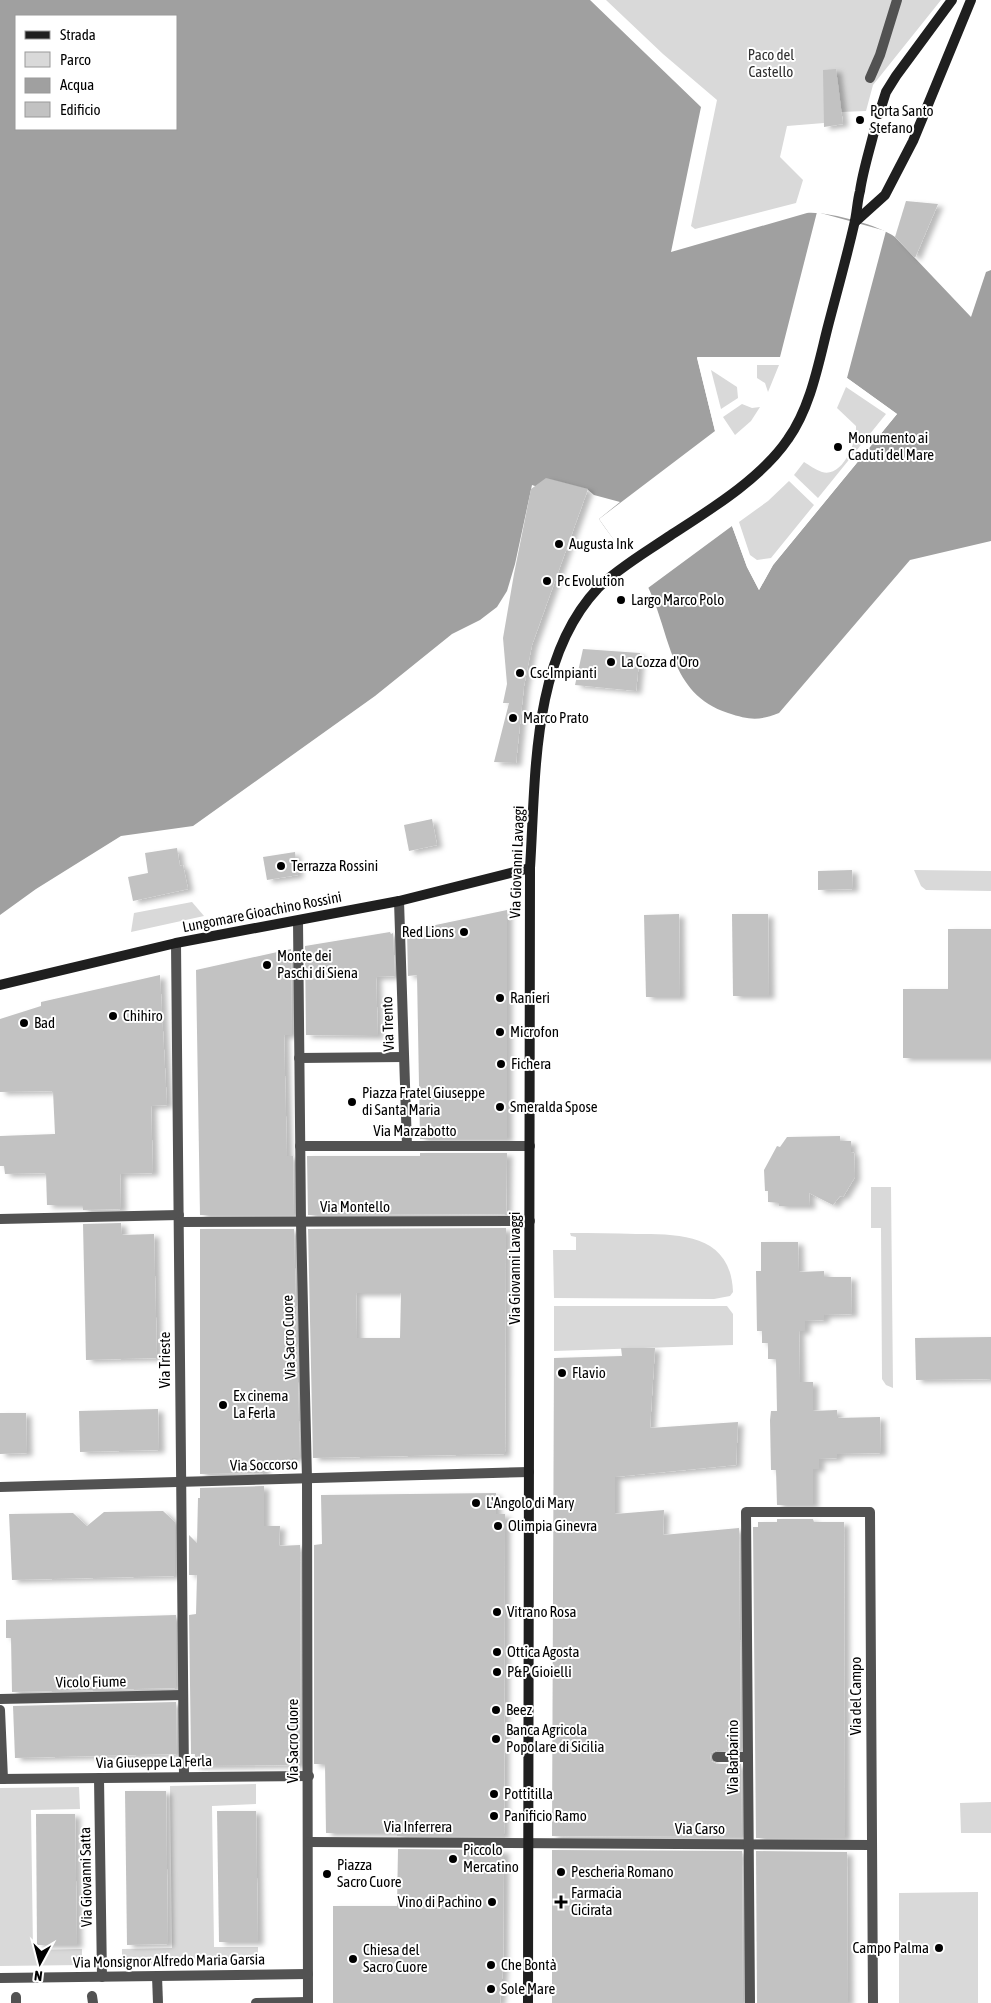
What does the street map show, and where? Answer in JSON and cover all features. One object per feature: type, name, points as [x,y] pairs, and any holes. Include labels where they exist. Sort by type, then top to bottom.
[{"type":"main road","points":[[879,114],[886,92],[896,76],[952,0]]},
{"type":"main road","points":[[855,222],[885,195],[889,188],[913,141],[971,0]]},
{"type":"main road","points":[[855,222],[860,190],[875,128]]},
{"type":"main road","name":"Via Giovanni Lavaggi","points":[[528,2003],[530,868],[538,745],[546,694],[561,644],[579,612],[599,587],[630,563],[728,497],[777,454],[789,438],[799,420],[817,368],[855,222]]},
{"type":"main road","name":"Lungomare Gioachino Rossini","points":[[0,986],[176,943],[399,901],[530,868]]},
{"type":"street","points":[[870,78],[880,55],[897,0]]},
{"type":"street","name":"Via Trento","points":[[399,901],[407,1146]]},
{"type":"street","name":"Via Sacro Cuore","points":[[298,921],[301,1222],[307,1479],[308,1974]]},
{"type":"street","name":"Via Trieste","points":[[176,943],[184,1777]]},
{"type":"street","points":[[299,1058],[404,1057]]},
{"type":"street","name":"Via Marzabotto","points":[[300,1146],[530,1146]]},
{"type":"street","name":"Via Montello","points":[[0,1219],[179,1219],[301,1222],[530,1221]]},
{"type":"street","name":"Via Soccorso","points":[[0,1487],[529,1472]]},
{"type":"street","name":"Via Barbarino","points":[[746,1512],[750,2003]]},
{"type":"street","name":"Via del Campo","points":[[746,1512],[870,1512],[873,2003]]},
{"type":"street","name":"Vicolo Fiume","points":[[0,1699],[183,1695]]},
{"type":"street","points":[[0,1710],[2,1779]]},
{"type":"street","points":[[717,1757],[748,1757]]},
{"type":"street","name":"Via Giuseppe La Ferla","points":[[2,1779],[309,1776]]},
{"type":"street","name":"Via Giovanni Satta","points":[[99,1778],[102,1977]]},
{"type":"street","name":"Via Inferrera","points":[[309,1842],[527,1842]]},
{"type":"street","name":"Via Carso","points":[[527,1842],[872,1845]]},
{"type":"street","points":[[256,2003],[308,2003],[308,1974]]},
{"type":"street","name":"Via Monsignor Alfredo Maria Garsia","points":[[0,1978],[308,1974]]},
{"type":"street","points":[[157,1976],[158,2003]]},
{"type":"green space","name":"Paco del Castello","points":[[606,0],[941,0],[873,85],[866,111],[841,112],[824,123],[787,126],[780,157],[803,180],[796,203],[695,229],[691,226],[717,100],[663,54]]},
{"type":"green space","points":[[757,365],[779,365],[768,392],[765,383],[757,378]]},
{"type":"green space","points":[[711,370],[737,387],[738,398],[721,409]]},
{"type":"green space","points":[[846,387],[886,414],[818,498],[794,475],[804,462],[822,472],[830,472],[842,464],[847,457],[854,440],[856,426],[837,408]]},
{"type":"green space","points":[[742,404],[752,408],[760,407],[751,421],[735,435],[723,417]]},
{"type":"green space","points":[[789,481],[814,505],[771,558],[757,560],[750,555],[739,522],[768,501]]},
{"type":"green space","points":[[914,870],[991,871],[991,891],[926,890],[921,886]]},
{"type":"green space","points":[[192,902],[204,916],[131,932],[134,913]]},
{"type":"green space","points":[[871,1187],[891,1187],[893,1388],[886,1385],[882,1379],[881,1228],[871,1228]]},
{"type":"green space","points":[[570,1233],[669,1235],[700,1241],[713,1248],[723,1258],[730,1273],[733,1292],[730,1296],[714,1299],[554,1298],[553,1250],[576,1250],[576,1237],[571,1236]]},
{"type":"green space","points":[[554,1306],[727,1306],[733,1314],[733,1345],[554,1351]]},
{"type":"green space","points":[[256,1784],[256,1804],[212,1806],[214,1947],[258,1947],[258,1964],[122,1965],[122,1949],[172,1948],[170,1786]]},
{"type":"green space","points":[[79,1787],[80,1809],[31,1810],[33,1950],[82,1949],[82,1965],[0,1966],[0,1788]]},
{"type":"green space","points":[[991,1802],[991,1833],[961,1833],[960,1803]]},
{"type":"green space","name":"Campo Palma","points":[[978,1892],[978,2003],[899,2003],[899,1893]]},
{"type":"water","points":[[0,0],[590,0],[701,107],[671,252],[807,213],[827,214],[877,228],[895,237],[971,317],[986,272],[991,270],[991,541],[910,560],[779,713],[754,719],[742,717],[709,704],[694,692],[674,660],[648,587],[638,570],[599,519],[620,502],[594,495],[587,489],[538,487],[532,485],[515,564],[507,591],[497,607],[480,620],[452,634],[375,696],[193,826],[121,836],[36,889],[0,915]],"holes":[[[697,358],[788,359],[847,378],[897,414],[773,565],[759,590],[747,567],[732,526],[715,431]]]},
{"type":"pier","points":[[817,212],[886,231],[847,378],[897,414],[773,565],[759,590],[747,567],[732,526],[648,588],[599,519],[715,431],[697,357],[780,357]],"holes":[[[780,359],[846,380],[893,414],[771,564],[759,585],[749,566],[735,525],[725,466],[700,360]]]},
{"type":"building","points":[[836,69],[843,124],[824,127],[823,70]]},
{"type":"building","points":[[906,201],[938,204],[915,258],[895,237]]},
{"type":"building","points":[[546,478],[588,489],[532,645],[524,686],[516,763],[494,762],[509,703],[503,703],[507,684],[503,638],[514,574],[531,489]]},
{"type":"building","points":[[583,649],[640,653],[636,691],[575,685]]},
{"type":"building","points":[[432,819],[437,845],[409,851],[404,825]]},
{"type":"building","points":[[177,848],[180,866],[183,865],[188,889],[133,901],[128,877],[148,873],[145,853]]},
{"type":"building","name":"Terrazza Rossini","points":[[295,852],[298,875],[267,880],[263,857]]},
{"type":"building","points":[[852,870],[853,889],[818,890],[818,871]]},
{"type":"building","points":[[507,910],[507,1139],[420,1139],[417,975],[408,976],[407,931]]},
{"type":"building","points":[[679,914],[680,997],[646,997],[644,915]]},
{"type":"building","points":[[732,914],[768,914],[769,996],[733,996]]},
{"type":"building","points":[[948,929],[991,929],[991,1058],[903,1058],[903,989],[948,989]]},
{"type":"building","points":[[390,932],[391,934],[393,933],[395,976],[376,977],[378,1036],[306,1035],[305,946]]},
{"type":"building","points":[[291,949],[292,1035],[284,1035],[287,1156],[293,1156],[294,1215],[200,1215],[196,970]]},
{"type":"building","points":[[160,975],[167,1105],[151,1106],[153,1173],[120,1174],[121,1209],[83,1210],[82,1205],[47,1205],[46,1173],[5,1174],[4,1166],[0,1166],[0,1136],[55,1134],[53,1091],[0,1092],[0,1019],[41,1006],[41,1002]]},
{"type":"building","points":[[840,1136],[840,1141],[851,1141],[851,1152],[854,1153],[855,1177],[843,1197],[840,1196],[833,1205],[809,1193],[810,1206],[779,1206],[779,1203],[768,1202],[768,1191],[765,1191],[764,1170],[777,1146],[780,1147],[787,1137]]},
{"type":"building","points":[[420,1153],[507,1153],[506,1214],[308,1215],[307,1156],[420,1156]]},
{"type":"building","points":[[121,1223],[122,1235],[154,1234],[157,1358],[86,1360],[83,1224]]},
{"type":"building","points":[[506,1228],[505,1454],[313,1458],[308,1229]],"holes":[[[356,1293],[401,1293],[400,1338],[357,1338]]]},
{"type":"building","points":[[200,1229],[294,1229],[300,1458],[292,1458],[292,1464],[264,1465],[264,1473],[200,1474]]},
{"type":"building","points":[[761,1242],[798,1242],[799,1272],[824,1271],[824,1277],[851,1277],[852,1314],[824,1315],[824,1320],[805,1321],[805,1331],[799,1331],[800,1382],[813,1382],[813,1411],[837,1410],[837,1418],[880,1417],[881,1453],[837,1454],[837,1458],[819,1459],[819,1469],[813,1469],[813,1505],[777,1505],[776,1470],[771,1470],[770,1420],[771,1411],[777,1411],[776,1359],[768,1359],[768,1343],[762,1343],[762,1331],[757,1331],[756,1271],[761,1271]]},
{"type":"building","points":[[991,1337],[991,1379],[916,1380],[915,1338]]},
{"type":"building","points":[[621,1348],[655,1348],[650,1428],[738,1422],[736,1465],[615,1477],[615,1514],[664,1510],[663,1535],[739,1528],[741,1750],[717,1750],[711,1753],[710,1757],[711,1761],[717,1764],[741,1764],[742,1837],[552,1836],[554,1358],[622,1356]]},
{"type":"building","points":[[158,1409],[159,1450],[80,1452],[79,1411]]},
{"type":"building","points":[[0,1413],[26,1413],[27,1453],[0,1454]]},
{"type":"building","points":[[264,1486],[264,1526],[280,1526],[279,1546],[300,1545],[301,1765],[195,1766],[195,1754],[191,1754],[189,1615],[196,1614],[197,1575],[189,1575],[189,1535],[197,1543],[200,1488]]},
{"type":"building","points":[[496,1493],[496,1514],[505,1514],[504,1836],[397,1836],[397,1833],[326,1833],[325,1764],[314,1764],[314,1545],[322,1544],[321,1495]]},
{"type":"building","points":[[163,1511],[175,1522],[175,1576],[12,1580],[9,1514],[73,1513],[87,1526],[104,1512]]},
{"type":"building","points":[[777,1519],[813,1519],[814,1522],[844,1522],[845,1838],[756,1838],[753,1527],[758,1527],[758,1522],[777,1522]]},
{"type":"building","points":[[176,1615],[176,1688],[12,1692],[11,1638],[6,1638],[6,1620]]},
{"type":"building","points":[[176,1702],[177,1754],[15,1758],[13,1706]]},
{"type":"building","points":[[125,1791],[166,1791],[168,1944],[127,1945]]},
{"type":"building","points":[[217,1811],[256,1811],[258,1942],[219,1942]]},
{"type":"building","points":[[36,1814],[75,1814],[77,1945],[37,1945]]},
{"type":"building","points":[[398,1849],[504,1850],[503,1968],[500,2003],[333,2003],[333,1906],[397,1906]]},
{"type":"building","points":[[552,1850],[742,1851],[743,2003],[552,2003]]},
{"type":"building","points":[[756,1851],[847,1852],[848,2003],[757,2003]]},
{"type":"place","name":"Porta Santo Stefano","points":[[860,120]]},
{"type":"place","name":"Monumento ai Caduti del Mare","points":[[838,447]]},
{"type":"place","name":"Augusta Ink","points":[[559,544]]},
{"type":"place","name":"Pc Evolution","points":[[547,581]]},
{"type":"place","name":"Largo Marco Polo","points":[[621,600]]},
{"type":"place","name":"La Cozza d'Oro","points":[[611,662]]},
{"type":"place","name":"Csc Impianti","points":[[520,673]]},
{"type":"place","name":"Marco Prato","points":[[513,718]]},
{"type":"place","name":"Terrazza Rossini","points":[[281,866]]},
{"type":"place","name":"Red Lions","points":[[464,932]]},
{"type":"place","name":"Monte dei Paschi di Siena","points":[[267,965]]},
{"type":"place","name":"Ranieri","points":[[500,998]]},
{"type":"place","name":"Chihiro","points":[[113,1016]]},
{"type":"place","name":"Bad","points":[[24,1023]]},
{"type":"place","name":"Microfon","points":[[500,1032]]},
{"type":"place","name":"Fichera","points":[[501,1064]]},
{"type":"place","name":"Piazza Fratel Giuseppe di Santa Maria","points":[[352,1102]]},
{"type":"place","name":"Smeralda Spose","points":[[500,1107]]},
{"type":"place","name":"Flavio","points":[[562,1373]]},
{"type":"place","name":"Ex cinema La Ferla","points":[[223,1405]]},
{"type":"place","name":"L'Angolo di Mary","points":[[476,1503]]},
{"type":"place","name":"Olimpia Ginevra","points":[[498,1526]]},
{"type":"place","name":"Vitrano Rosa","points":[[497,1612]]},
{"type":"place","name":"Ottica Agosta","points":[[497,1652]]},
{"type":"place","name":"P&P Gioielli","points":[[497,1672]]},
{"type":"place","name":"Beez","points":[[496,1710]]},
{"type":"place","name":"Banca Agricola Popolare di Sicilia","points":[[496,1739]]},
{"type":"place","name":"Pottitilla","points":[[494,1794]]},
{"type":"place","name":"Panificio Ramo","points":[[494,1816]]},
{"type":"place","name":"Piccolo Mercatino","points":[[453,1859]]},
{"type":"place","name":"Pescheria Romano","points":[[561,1872]]},
{"type":"place","name":"Piazza Sacro Cuore","points":[[327,1874]]},
{"type":"place","name":"Vino di Pachino","points":[[492,1902]]},
{"type":"place","name":"Farmacia Cicirata","points":[[561,1902]]},
{"type":"place","name":"Campo Palma","points":[[939,1948]]},
{"type":"place","name":"Chiesa del Sacro Cuore","points":[[353,1959]]},
{"type":"place","name":"Che Bontà","points":[[491,1965]]},
{"type":"place","name":"Sole Mare","points":[[491,1989]]}]
